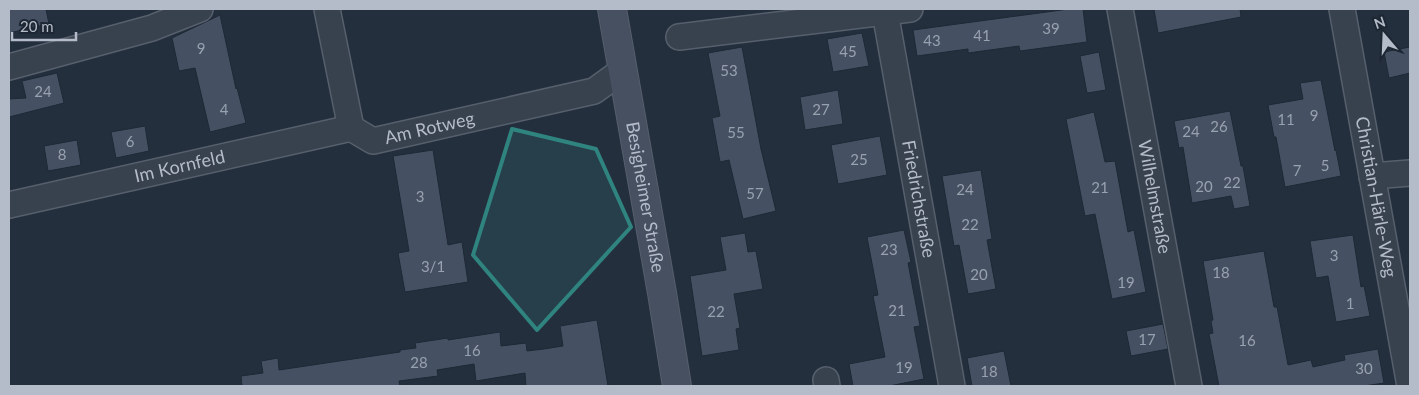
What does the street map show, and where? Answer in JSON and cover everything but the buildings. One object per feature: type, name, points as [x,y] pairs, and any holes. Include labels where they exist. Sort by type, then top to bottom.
[{"type":"main road","name":"Besigheimer Straße","points":[[612,9],[677,386]]},
{"type":"street","points":[[9,67],[152,28],[200,9]]},
{"type":"street","points":[[327,9],[350,128]]},
{"type":"street","points":[[680,38],[910,9]]},
{"type":"street","name":"Wilhelmstraße","points":[[1120,9],[1189,386]]},
{"type":"street","name":"Christian-Härle-Weg","points":[[1342,9],[1410,386]]},
{"type":"street","name":"Friedrichstraße","points":[[885,12],[952,386]]},
{"type":"street","name":"Am Rotweg","points":[[350,128],[373,141],[594,91],[624,70]]},
{"type":"street","name":"Im Kornfeld","points":[[9,205],[350,128]]},
{"type":"street","points":[[1372,176],[1410,173]]},
{"type":"highlighted area","points":[[512,129],[596,149],[631,227],[537,330],[473,255]]}]
